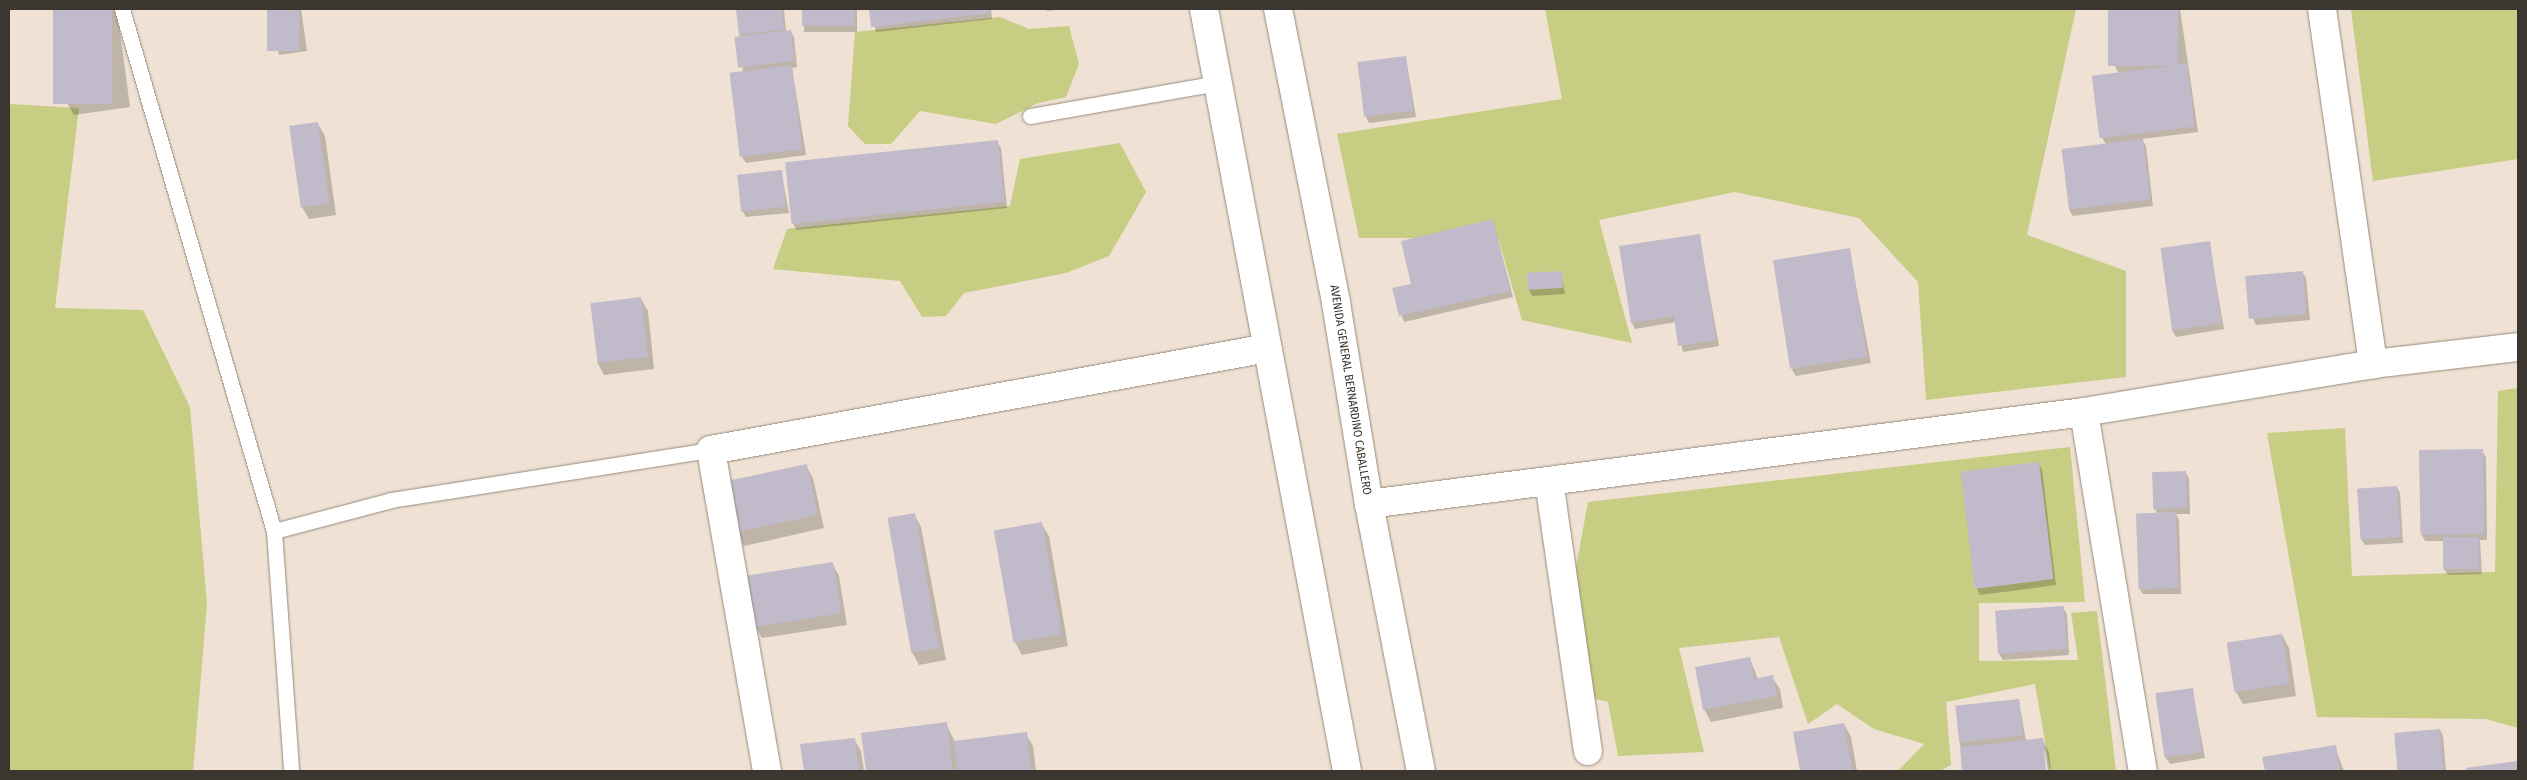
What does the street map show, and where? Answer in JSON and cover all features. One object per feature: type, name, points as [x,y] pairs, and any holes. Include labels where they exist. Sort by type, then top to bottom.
[{"type":"street","points":[[1204,9],[1346,771]]},
{"type":"street","name":"AVENIDA GENERAL BERNARDINO CABALLERO","points":[[1278,9],[1336,303],[1368,504],[1421,771]]},
{"type":"street","points":[[2322,9],[2373,364]]},
{"type":"street","points":[[1368,504],[2084,412],[2373,364],[2518,347]]},
{"type":"street","points":[[767,771],[711,450],[1268,348]]},
{"type":"street","points":[[2084,412],[2143,771]]},
{"type":"street","points":[[1549,481],[1588,751]]},
{"type":"lane","points":[[122,9],[274,530],[290,771]]},
{"type":"lane","points":[[1030,116],[1218,83]]},
{"type":"lane","points":[[274,530],[391,500],[711,450]]},
{"type":"green space","points":[[1545,9],[2076,9],[2027,235],[2126,271],[2126,377],[1926,400],[1918,282],[1859,218],[1735,192],[1599,220],[1632,343],[1522,320],[1498,238],[1359,238],[1337,134],[1562,99]]},
{"type":"green space","points":[[2351,9],[2518,9],[2518,159],[2373,181]]},
{"type":"green space","points":[[1000,17],[1029,29],[1069,26],[1079,64],[1066,97],[1038,103],[996,124],[920,111],[891,144],[865,144],[848,126],[855,32]]},
{"type":"green space","points":[[9,104],[79,108],[55,308],[143,310],[190,407],[207,604],[193,771],[9,771]]},
{"type":"green space","points":[[1120,143],[1146,192],[1109,256],[1066,273],[964,293],[946,316],[922,317],[900,281],[773,269],[787,229],[1010,206],[1020,159]]},
{"type":"green space","points":[[2518,388],[2518,728],[2486,719],[2317,717],[2267,433],[2345,428],[2352,576],[2495,572],[2498,391]]},
{"type":"green space","points":[[2070,447],[2085,602],[1979,603],[1979,661],[2078,660],[2071,613],[2097,611],[2116,771],[2050,771],[2035,684],[1946,702],[1951,765],[1940,771],[1898,771],[1924,744],[1874,729],[1837,704],[1808,724],[1779,637],[1679,648],[1704,752],[1618,756],[1608,702],[1565,691],[1569,606],[1588,502]]},
{"type":"building","points":[[53,9],[112,9],[112,104],[53,104]]},
{"type":"building","points":[[267,9],[299,9],[299,51],[267,51]]},
{"type":"building","points":[[736,9],[782,9],[784,29],[739,35]]},
{"type":"building","points":[[802,9],[854,9],[854,26],[802,26]]},
{"type":"building","points":[[869,9],[989,9],[989,13],[871,27]]},
{"type":"building","points":[[2108,9],[2178,9],[2178,66],[2108,66]]},
{"type":"building","points":[[791,30],[795,61],[738,68],[734,37]]},
{"type":"building","points":[[1406,56],[1413,111],[1364,117],[1357,62]]},
{"type":"building","points":[[2187,64],[2195,127],[2099,138],[2092,76]]},
{"type":"building","points":[[792,65],[802,149],[740,157],[729,73]]},
{"type":"building","points":[[318,122],[329,203],[301,207],[289,126]]},
{"type":"building","points":[[2143,139],[2150,200],[2069,210],[2062,149]]},
{"type":"building","points":[[998,140],[1004,202],[792,224],[785,162]]},
{"type":"building","points":[[782,170],[786,207],[741,212],[737,175]]},
{"type":"building","points":[[1493,219],[1510,291],[1399,316],[1392,288],[1411,284],[1401,241]]},
{"type":"building","points":[[1700,234],[1716,340],[1678,346],[1674,316],[1631,323],[1619,246]]},
{"type":"building","points":[[2210,241],[2222,323],[2172,330],[2160,248]]},
{"type":"building","points":[[1850,248],[1867,357],[1790,369],[1773,260]]},
{"type":"building","points":[[1562,271],[1563,288],[1528,290],[1527,273]]},
{"type":"building","points":[[2303,271],[2307,314],[2249,319],[2245,276]]},
{"type":"building","points":[[641,297],[648,357],[598,363],[590,303]]},
{"type":"building","points":[[2483,449],[2484,534],[2420,535],[2419,450]]},
{"type":"building","points":[[2039,462],[2053,579],[1975,589],[1961,472]]},
{"type":"building","points":[[807,464],[818,515],[736,532],[725,481]]},
{"type":"building","points":[[2186,471],[2187,508],[2153,509],[2152,472]]},
{"type":"building","points":[[2397,486],[2401,537],[2361,540],[2357,489]]},
{"type":"building","points":[[2176,512],[2179,588],[2139,589],[2136,513]]},
{"type":"building","points":[[915,513],[939,648],[911,653],[887,518]]},
{"type":"building","points":[[1042,522],[1062,634],[1014,643],[994,531]]},
{"type":"building","points":[[2443,537],[2479,537],[2479,569],[2443,569]]},
{"type":"building","points":[[833,562],[841,613],[754,627],[746,576]]},
{"type":"building","points":[[2064,606],[2067,649],[1998,654],[1995,611]]},
{"type":"building","points":[[2282,634],[2290,683],[2235,692],[2227,643]]},
{"type":"building","points":[[1750,657],[1754,679],[1773,675],[1777,696],[1703,710],[1695,667]]},
{"type":"building","points":[[2193,688],[2202,752],[2164,758],[2155,693]]},
{"type":"building","points":[[2019,699],[2023,736],[1959,742],[1955,706]]},
{"type":"building","points":[[947,722],[953,771],[866,771],[861,733]]},
{"type":"building","points":[[1844,723],[1853,771],[1800,771],[1793,732]]},
{"type":"building","points":[[2440,729],[2444,771],[2397,771],[2394,733]]},
{"type":"building","points":[[1027,732],[1031,771],[957,771],[954,741]]},
{"type":"building","points":[[855,738],[859,771],[804,771],[800,744]]},
{"type":"building","points":[[2043,738],[2046,771],[1962,771],[1960,747]]},
{"type":"building","points":[[2336,745],[2340,771],[2265,771],[2262,757]]},
{"type":"building","points":[[2517,761],[2518,771],[2466,771],[2466,768]]}]
